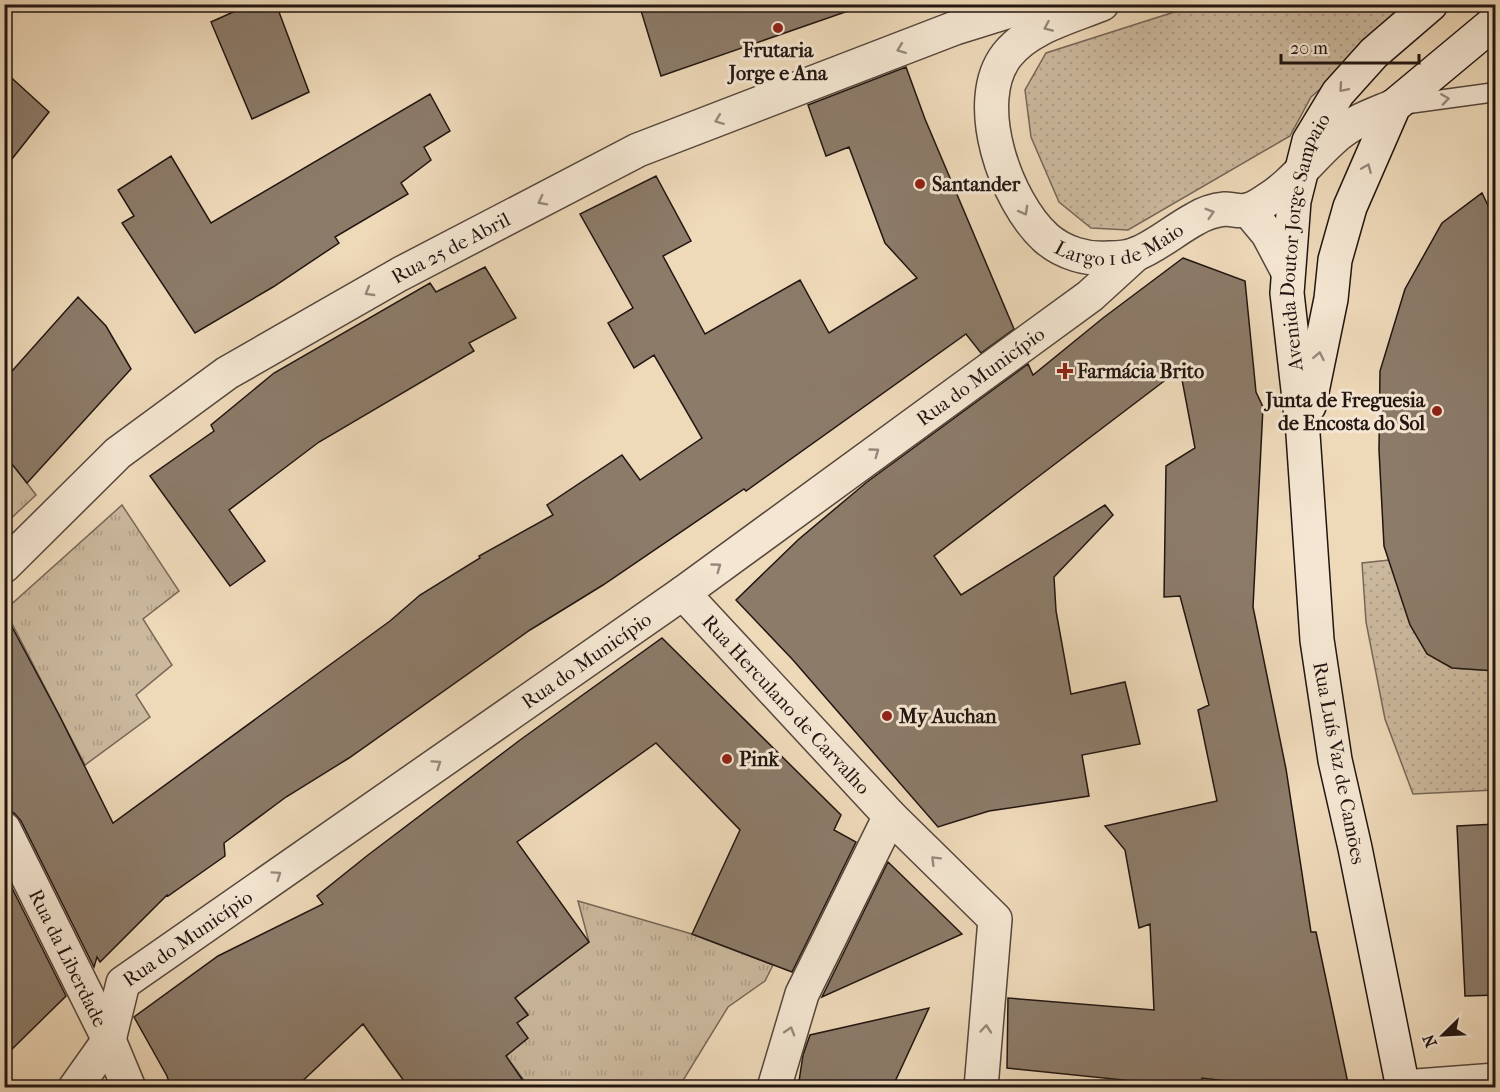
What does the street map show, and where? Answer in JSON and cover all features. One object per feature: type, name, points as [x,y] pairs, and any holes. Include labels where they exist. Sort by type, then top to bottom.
[{"type":"street","name":"Rua 25 de Abril","points":[[4,566],[117,453],[227,373],[390,280],[638,150],[951,16],[1032,4]]},
{"type":"street","name":"Largo 1 de Maio","points":[[1102,4],[1048,26],[1021,40],[1006,57],[994,80],[991,105],[994,130],[999,154],[1012,189],[1030,220],[1047,239],[1071,254],[1091,258],[1136,254],[1201,216],[1223,209],[1248,210],[1270,198],[1299,174],[1334,137],[1353,123],[1394,106]]},
{"type":"street","name":"Avenida Doutor Jorge Sampaio","points":[[1303,434],[1287,293],[1294,201],[1299,174],[1309,141],[1338,93],[1374,53],[1431,4]]},
{"type":"street","name":"Avenida Doutor Jorge Sampaio","points":[[1303,434],[1341,239],[1350,207],[1394,106],[1496,21]]},
{"type":"street","points":[[1248,210],[1268,234],[1288,272]]},
{"type":"street","name":"Rua do Município","points":[[75,1088],[109,1040],[123,983],[683,592],[1089,296],[1136,254]]},
{"type":"street","name":"Rua Luís Vaz de Camões","points":[[1303,434],[1317,640],[1335,760],[1403,1087]]},
{"type":"street","name":"Rua Herculano de Carvalho","points":[[683,592],[890,816],[995,920],[981,1088]]},
{"type":"street","points":[[774,1088],[802,994],[890,816]]},
{"type":"street","name":"Rua da Liberdade","points":[[4,829],[109,1040],[129,1088]]},
{"type":"street","points":[[1403,1087],[1496,1080]]},
{"type":"lane","points":[[1394,106],[1496,92]]},
{"type":"green space","points":[[1196,5],[1418,5],[1311,97],[1290,136],[1128,230],[1091,228],[1059,202],[1031,137],[1025,90],[1046,53]]},
{"type":"green space","points":[[5,454],[36,495],[5,524]]},
{"type":"green space","points":[[122,505],[179,591],[143,619],[172,665],[136,695],[150,717],[85,765],[5,610]]},
{"type":"green space","points":[[1389,560],[1428,654],[1452,668],[1495,671],[1495,790],[1413,794],[1385,719],[1366,622],[1362,563]]},
{"type":"green space","points":[[578,901],[692,934],[773,965],[765,981],[728,1007],[679,1087],[639,1087],[635,1084],[630,1088],[529,1087],[506,1056],[527,1038],[517,1023],[528,1014],[515,998],[589,942]]},
{"type":"building","points":[[251,4],[276,4],[309,92],[252,119],[211,22]]},
{"type":"building","points":[[639,4],[850,4],[851,10],[661,76]]},
{"type":"building","points":[[906,67],[925,119],[1014,329],[981,353],[966,334],[746,491],[744,489],[603,585],[530,630],[349,758],[286,797],[224,843],[225,856],[167,895],[100,962],[97,957],[94,967],[21,821],[14,813],[4,810],[4,612],[113,823],[390,621],[420,595],[480,558],[479,556],[553,515],[547,505],[622,455],[640,480],[702,438],[654,355],[634,368],[608,323],[633,308],[580,214],[656,176],[691,241],[663,256],[705,334],[800,280],[829,333],[917,278],[885,243],[849,147],[826,156],[808,105]]},
{"type":"building","points":[[4,71],[49,112],[4,169]]},
{"type":"building","points":[[430,94],[450,131],[424,147],[431,160],[401,183],[408,194],[335,237],[339,243],[273,287],[195,333],[122,223],[134,216],[118,190],[171,156],[211,223]]},
{"type":"building","name":"Junta de Freguesia de Encosta do Sol","points":[[1482,193],[1496,222],[1496,671],[1452,668],[1427,654],[1410,625],[1384,546],[1379,450],[1380,371],[1405,289],[1442,223]]},
{"type":"building","points":[[1183,258],[1245,281],[1256,392],[1263,407],[1253,607],[1286,769],[1311,932],[1316,932],[1349,1088],[1284,1088],[1202,1078],[1201,1088],[1007,1068],[1008,998],[1154,1010],[1150,924],[1139,928],[1125,850],[1105,826],[1217,801],[1198,710],[1209,705],[1180,596],[1164,597],[1166,466],[1195,448],[1180,369],[934,556],[961,595],[1105,505],[1113,515],[1054,577],[1056,611],[1071,694],[1125,682],[1140,744],[1082,755],[1089,796],[989,811],[938,827],[793,660],[736,600],[799,539],[867,482],[1028,364],[1033,375],[1103,318]]},
{"type":"building","points":[[485,267],[516,318],[469,343],[474,351],[319,442],[229,510],[265,561],[230,586],[150,476],[214,431],[211,425],[274,373],[430,283],[436,292]]},
{"type":"building","points":[[78,297],[106,326],[131,369],[27,483],[4,454],[4,380]]},
{"type":"building","points":[[662,638],[841,815],[834,830],[856,842],[792,972],[692,934],[740,830],[656,743],[517,842],[589,942],[515,998],[528,1015],[517,1023],[528,1038],[506,1056],[528,1088],[409,1088],[363,1024],[295,1088],[171,1088],[167,1076],[134,1017],[218,956],[323,904],[317,896],[368,855],[520,740]]},
{"type":"building","points":[[1496,824],[1496,995],[1465,996],[1457,826]]},
{"type":"building","points":[[888,862],[962,934],[822,997]]},
{"type":"building","points":[[4,872],[66,996],[4,1057]]},
{"type":"building","points":[[929,1008],[892,1088],[798,1088],[803,1055],[810,1035]]},
{"type":"place","name":"Frutaria Jorge e Ana","points":[[778,28]]},
{"type":"place","name":"Santander","points":[[920,184]]},
{"type":"place","name":"Farmácia Brito","points":[[1065,371]]},
{"type":"place","name":"Junta de Freguesia de Encosta do Sol","points":[[1437,411]]},
{"type":"place","name":"My Auchan","points":[[887,716]]},
{"type":"place","name":"Pink","points":[[727,759]]}]
